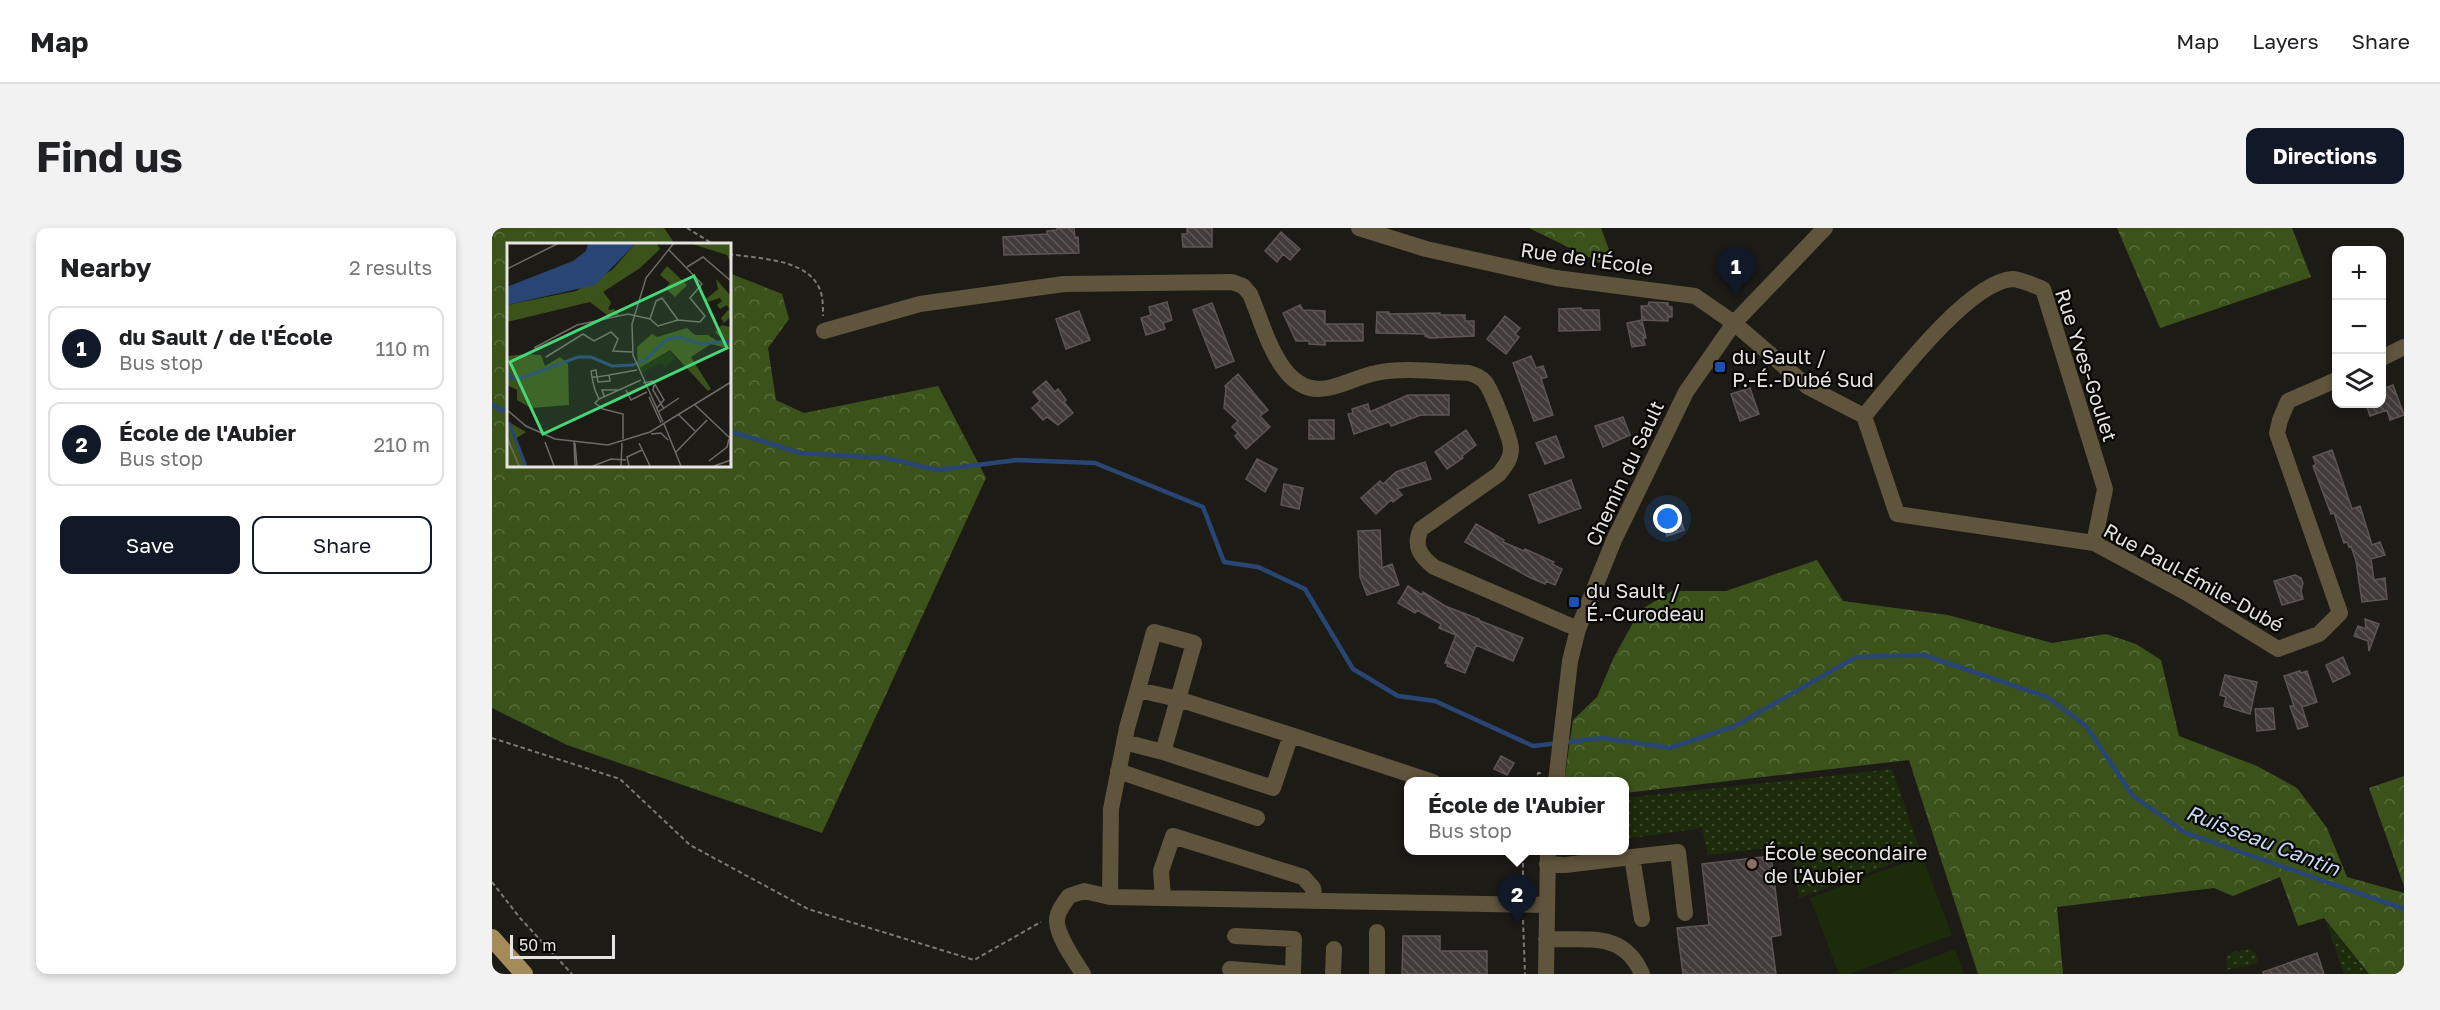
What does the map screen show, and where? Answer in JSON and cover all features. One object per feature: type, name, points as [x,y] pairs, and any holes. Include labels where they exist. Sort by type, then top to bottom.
[{"type":"main road","points":[[492,938],[524,974]]},
{"type":"street","name":"Rue de l'École","points":[[1359,228],[1426,249],[1556,278],[1695,296],[1734,322]]},
{"type":"street","name":"Chemin du Sault","points":[[1556,777],[1570,661],[1578,629],[1614,540],[1686,392],[1734,322],[1825,228]]},
{"type":"street","name":"Rue Yves-Goulet","points":[[1864,416],[1925,343],[1982,291],[2013,279],[2043,289],[2105,489],[2094,543]]},
{"type":"street","points":[[824,331],[920,304],[1064,284],[1232,282],[1243,286],[1250,294],[1280,364],[1288,377],[1300,386],[1315,389],[1328,388],[1386,371],[1468,373],[1477,376],[1486,383],[1509,438],[1511,450],[1507,464],[1499,474],[1421,529],[1417,538],[1418,551],[1434,567],[1578,629]]},
{"type":"street","points":[[1734,322],[1809,387],[1864,416]]},
{"type":"street","points":[[2386,356],[2404,347]]},
{"type":"street","name":"Rue Paul-Émile-Dubé","points":[[1864,416],[1897,514],[2094,543],[2187,593],[2278,649],[2319,634],[2340,613],[2277,434],[2288,401],[2332,382]]},
{"type":"street","points":[[1110,897],[1111,809],[1124,742],[1154,632],[1194,644],[1163,752]]},
{"type":"street","points":[[1137,690],[1178,699],[1417,777]]},
{"type":"street","points":[[1124,742],[1163,752],[1273,788],[1291,735]]},
{"type":"street","points":[[1118,771],[1257,818]]},
{"type":"street","points":[[1163,898],[1161,871],[1173,836],[1303,877],[1313,888],[1315,900]]},
{"type":"street","points":[[1546,974],[1547,857],[1565,865],[1678,852],[1685,913]]},
{"type":"street","points":[[1632,857],[1642,919]]},
{"type":"street","points":[[1083,974],[1057,922],[1059,912],[1069,896],[1084,891],[1110,897],[1546,905]]},
{"type":"street","points":[[1377,932],[1377,974]]},
{"type":"street","points":[[1230,969],[1293,974],[1294,939],[1236,936]]},
{"type":"street","points":[[1546,939],[1611,942],[1628,950],[1642,974]]},
{"type":"street","points":[[1333,974],[1334,949]]},
{"type":"path","points":[[687,228],[711,243]]},
{"type":"path","points":[[730,254],[795,266],[812,277],[822,295],[824,331]]},
{"type":"path","points":[[492,738],[620,779],[690,845],[808,909],[940,950],[974,960],[1059,912]]},
{"type":"path","points":[[492,882],[520,918],[572,974]]},
{"type":"green space","points":[[492,228],[664,228],[674,243],[507,243],[507,466],[730,466],[730,273],[782,294],[789,319],[768,348],[776,400],[804,413],[938,386],[986,478],[822,833],[567,745],[492,708]]},
{"type":"green space","points":[[1529,228],[1601,228],[1617,271]]},
{"type":"green space","points":[[2117,228],[2292,228],[2311,277],[2160,328]]},
{"type":"green space","points":[[1817,560],[1843,601],[1948,615],[2052,643],[2106,634],[2136,644],[2161,660],[2179,736],[2257,766],[2297,788],[2327,828],[2347,877],[2404,893],[2404,974],[2369,974],[2324,918],[2298,926],[2280,877],[2233,896],[2214,888],[2057,907],[2063,974],[1978,974],[1909,760],[1629,793],[1629,777],[1565,777],[1573,720],[1597,697],[1613,659],[1640,610],[1672,591],[1726,591]]},
{"type":"green space","points":[[1892,769],[1921,853],[1799,898],[1790,845],[1708,855],[1702,828],[1629,838],[1629,798]]},
{"type":"green space","points":[[2404,776],[2404,886],[2369,788]]},
{"type":"green space","points":[[1922,856],[1952,935],[1849,974],[1839,974],[1810,898]]},
{"type":"green space","points":[[2326,922],[2368,974],[2344,974]]},
{"type":"green space","points":[[1955,949],[1964,974],[1888,974]]},
{"type":"green space","points":[[2250,949],[2256,954],[2258,963],[2226,970],[2227,955]]},
{"type":"building","points":[[1057,228],[1074,228],[1075,238],[1078,237],[1079,253],[1004,255],[1003,237],[1047,234],[1047,231],[1057,230]]},
{"type":"building","points":[[1187,228],[1212,228],[1212,247],[1183,247],[1182,234],[1187,234]]},
{"type":"building","points":[[1281,232],[1300,249],[1290,260],[1283,254],[1277,262],[1265,251]]},
{"type":"building","points":[[1167,302],[1172,320],[1163,323],[1165,329],[1146,335],[1141,318],[1151,315],[1149,307]]},
{"type":"building","points":[[1649,302],[1668,303],[1668,306],[1672,307],[1672,317],[1668,317],[1668,321],[1642,320],[1641,306],[1648,306]]},
{"type":"building","points":[[1212,303],[1234,361],[1216,368],[1193,310]]},
{"type":"building","points":[[1300,305],[1303,310],[1325,311],[1325,324],[1363,324],[1363,341],[1325,341],[1325,345],[1296,341],[1283,313]]},
{"type":"building","points":[[1581,308],[1581,310],[1599,310],[1600,330],[1559,331],[1559,309]]},
{"type":"building","points":[[1079,311],[1090,340],[1066,349],[1056,319]]},
{"type":"building","points":[[1377,312],[1465,315],[1465,321],[1474,321],[1474,336],[1430,338],[1425,334],[1376,333]]},
{"type":"building","points":[[1505,316],[1520,328],[1515,334],[1519,337],[1506,354],[1487,339]]},
{"type":"building","points":[[1642,320],[1646,338],[1643,338],[1645,345],[1632,347],[1627,323]]},
{"type":"building","points":[[1531,356],[1536,368],[1543,366],[1547,377],[1541,379],[1553,415],[1534,421],[1513,363]]},
{"type":"building","points":[[1238,374],[1268,410],[1260,416],[1270,427],[1246,449],[1235,436],[1238,433],[1232,427],[1238,421],[1224,408],[1225,386]]},
{"type":"building","points":[[1046,381],[1055,392],[1058,389],[1066,400],[1064,402],[1073,413],[1058,425],[1047,417],[1043,420],[1032,408],[1040,401],[1033,392]]},
{"type":"building","points":[[2393,385],[2404,415],[2390,420],[2387,410],[2370,416],[2367,408],[2386,408],[2386,388]]},
{"type":"building","points":[[1750,388],[1759,414],[1740,421],[1731,394]]},
{"type":"building","points":[[1408,395],[1449,395],[1449,415],[1421,415],[1391,426],[1389,422],[1354,434],[1348,414],[1353,413],[1352,409],[1368,404],[1370,412]]},
{"type":"building","points":[[1623,417],[1630,435],[1603,447],[1595,426]]},
{"type":"building","points":[[1309,420],[1334,420],[1334,439],[1309,439]]},
{"type":"building","points":[[1466,430],[1476,445],[1447,469],[1435,452]]},
{"type":"building","points":[[1556,436],[1564,457],[1545,464],[1536,443]]},
{"type":"building","points":[[2332,450],[2352,509],[2360,506],[2372,545],[2380,542],[2385,555],[2371,559],[2374,580],[2385,578],[2387,599],[2362,602],[2356,561],[2351,546],[2349,547],[2347,542],[2344,543],[2334,513],[2331,514],[2313,466],[2316,464],[2313,457]]},
{"type":"building","points":[[1257,459],[1277,469],[1265,492],[1246,479]]},
{"type":"building","points":[[1425,462],[1431,479],[1397,489],[1402,495],[1393,502],[1391,500],[1376,514],[1361,498],[1380,481],[1383,484],[1396,472]]},
{"type":"building","points":[[1571,480],[1581,508],[1539,523],[1529,495]]},
{"type":"building","points":[[1284,484],[1303,488],[1299,509],[1281,505]]},
{"type":"building","points":[[1679,514],[1684,530],[1667,536],[1662,520]]},
{"type":"building","points":[[1476,524],[1504,540],[1503,542],[1554,562],[1552,564],[1562,569],[1555,585],[1546,581],[1545,584],[1529,577],[1465,542]]},
{"type":"building","points":[[1380,530],[1382,568],[1392,564],[1399,585],[1367,595],[1360,577],[1358,531]]},
{"type":"building","points":[[2295,575],[2301,578],[2303,583],[2301,591],[2303,599],[2282,605],[2274,581]]},
{"type":"building","points":[[1408,586],[1422,595],[1423,592],[1445,606],[1523,638],[1513,661],[1476,645],[1465,673],[1447,666],[1448,663],[1445,663],[1456,635],[1439,628],[1441,624],[1417,610],[1415,613],[1398,603]]},
{"type":"building","points":[[2365,619],[2379,624],[2369,651],[2368,641],[2354,636],[2358,626],[2366,629]]},
{"type":"building","points":[[2343,657],[2350,674],[2333,682],[2326,665]]},
{"type":"building","points":[[2300,671],[2301,673],[2307,671],[2317,702],[2302,707],[2308,726],[2298,729],[2290,706],[2294,706],[2284,676]]},
{"type":"building","points":[[2225,675],[2257,682],[2250,714],[2224,706],[2226,697],[2220,695]]},
{"type":"building","points":[[2273,708],[2275,729],[2257,731],[2255,709]]},
{"type":"building","points":[[1501,756],[1514,763],[1507,775],[1494,769]]},
{"type":"building","points":[[1771,856],[1781,935],[1771,937],[1776,974],[1683,974],[1677,928],[1709,925],[1702,864]]},
{"type":"building","points":[[1403,936],[1440,936],[1440,951],[1487,951],[1487,974],[1402,974]]},
{"type":"building","points":[[2317,953],[2324,974],[2263,974],[2263,972]]},
{"type":"waterway","name":"Ruisseau Cantin","points":[[492,404],[500,410],[507,410]]},
{"type":"waterway","name":"Ruisseau Cantin","points":[[730,431],[800,453],[886,458],[937,470],[1017,460],[1095,463],[1203,507],[1224,562],[1258,567],[1305,589],[1353,669],[1398,696],[1435,701],[1533,746],[1602,738],[1670,748],[1735,726],[1856,657],[1924,655],[2047,697],[2086,726],[2133,796],[2186,833],[2404,909]]},
{"type":"place","name":"du Sault / de l'École","points":[[1736,296]]},
{"type":"place","name":"du Sault / P.-É.-Dubé Sud","points":[[1720,367]]},
{"type":"place","name":"du Sault / É.-Curodeau","points":[[1574,602]]},
{"type":"place","name":"École secondaire de l'Aubier","points":[[1752,864]]},
{"type":"place","name":"École de l'Aubier","points":[[1517,924]]}]
